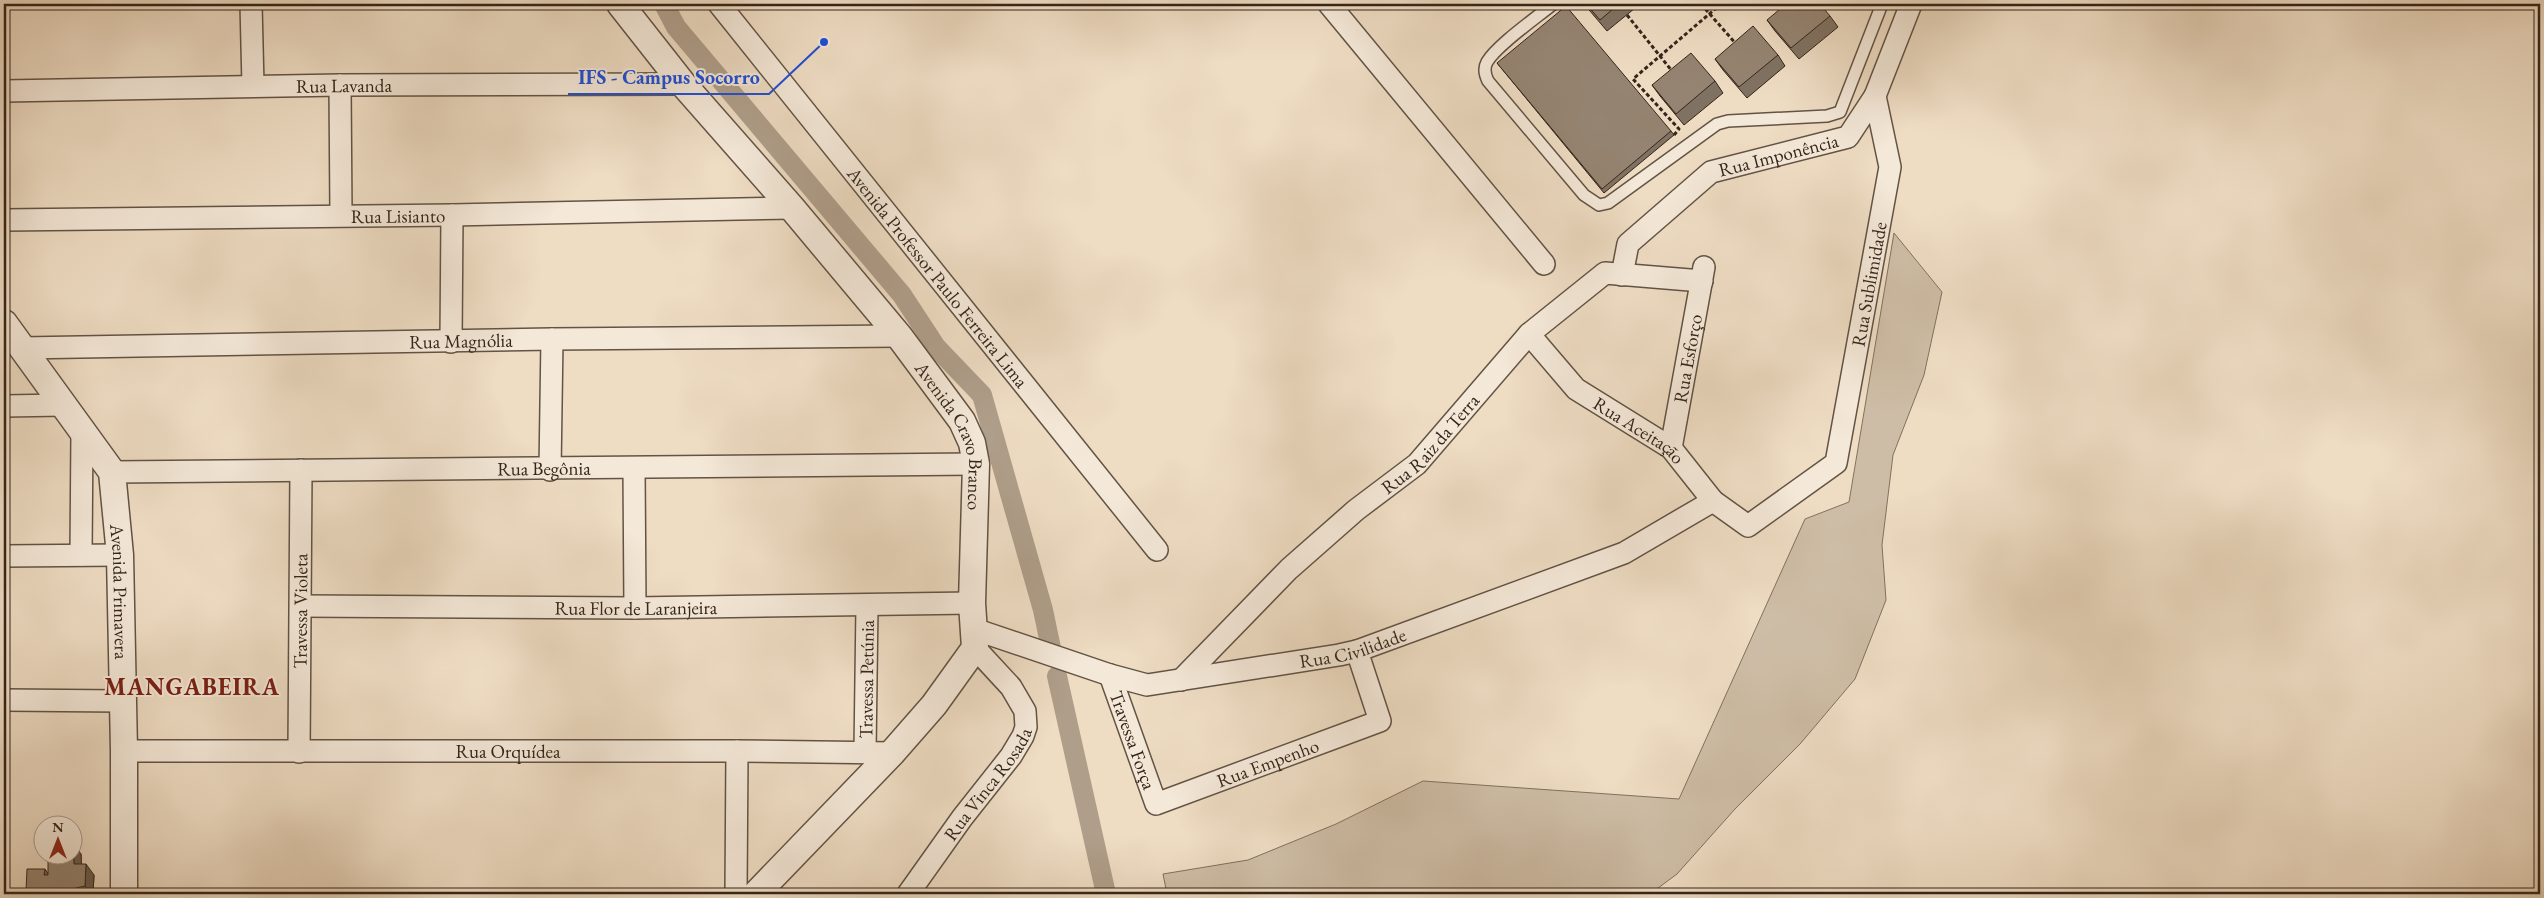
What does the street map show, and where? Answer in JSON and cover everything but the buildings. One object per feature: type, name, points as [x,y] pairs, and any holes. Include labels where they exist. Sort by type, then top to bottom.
[{"type":"street","points":[[251,4],[253,86]]},
{"type":"street","name":"Avenida Cravo Branco","points":[[620,4],[683,84],[792,208],[899,336],[962,421],[972,443],[976,464],[972,603],[975,638]]},
{"type":"street","name":"Avenida Professor Paulo Ferreira Lima","points":[[719,4],[1157,550]]},
{"type":"street","points":[[1329,4],[1544,264]]},
{"type":"street","points":[[1875,96],[1911,4]]},
{"type":"street","name":"Rua Lavanda","points":[[4,91],[340,85],[683,84]]},
{"type":"street","points":[[340,85],[341,215]]},
{"type":"street","name":"Rua Imponência","points":[[1622,275],[1628,244],[1711,172],[1848,137],[1875,96]]},
{"type":"street","name":"Rua Sublimidade","points":[[1748,526],[1836,463],[1890,167],[1875,96]]},
{"type":"street","name":"Rua Lisianto","points":[[4,220],[452,215],[792,208]]},
{"type":"street","points":[[451,342],[452,215]]},
{"type":"street","name":"Rua Raiz da Terra","points":[[1181,680],[1289,569],[1356,510],[1417,464],[1529,334],[1605,273],[1622,275],[1703,274]]},
{"type":"street","name":"Rua Esforço","points":[[1672,448],[1703,274]]},
{"type":"street","points":[[4,323],[112,472]]},
{"type":"street","name":"Rua Aceitação","points":[[1529,334],[1576,389],[1672,448],[1713,500],[1748,526]]},
{"type":"street","name":"Rua Magnólia","points":[[22,348],[552,339],[899,336]]},
{"type":"street","points":[[550,470],[552,339]]},
{"type":"street","points":[[4,406],[63,405]]},
{"type":"street","points":[[81,555],[82,431]]},
{"type":"street","name":"Rua Begônia","points":[[112,472],[550,470],[976,464]]},
{"type":"street","points":[[634,468],[636,608]]},
{"type":"street","name":"Travessa Violeta","points":[[299,752],[301,470]]},
{"type":"street","name":"Avenida Primavera","points":[[112,472],[120,555],[124,751],[124,894]]},
{"type":"street","name":"Rua Civilidade","points":[[975,638],[1147,685],[1357,651],[1624,554],[1713,500]]},
{"type":"street","points":[[4,556],[120,555]]},
{"type":"street","name":"Rua Flor de Laranjeira","points":[[301,606],[636,608],[972,603]]},
{"type":"street","name":"Travessa Petúnia","points":[[866,751],[867,606]]},
{"type":"street","points":[[756,894],[892,753],[934,705],[975,638]]},
{"type":"street","name":"Rua Vinca Rosada","points":[[908,894],[962,818],[1011,756],[1026,727],[1025,710],[1011,687],[975,638]]},
{"type":"street","name":"Rua Empenho","points":[[1156,804],[1380,721],[1357,651]]},
{"type":"street","name":"Travessa Força","points":[[1110,675],[1156,804]]},
{"type":"street","points":[[4,700],[122,701]]},
{"type":"street","points":[[736,894],[737,750]]},
{"type":"street","name":"Rua Orquídea","points":[[124,751],[737,750],[892,753]]},
{"type":"lane","points":[[1553,4],[1498,50],[1487,62],[1484,72],[1488,81],[1578,188],[1599,205],[1608,203],[1717,124],[1728,121],[1827,116],[1840,112],[1882,4]]},
{"type":"path","points":[[1701,4],[1743,52]]},
{"type":"path","points":[[1674,135],[1679,129],[1633,79],[1721,4]]},
{"type":"path","points":[[1627,15],[1675,74]]},
{"type":"shaded area","points":[[1894,233],[1942,292],[1924,375],[1893,455],[1882,545],[1886,600],[1855,679],[1800,744],[1735,809],[1677,874],[1650,894],[1167,894],[1163,874],[1248,860],[1336,824],[1423,781],[1679,799],[1805,519],[1849,502]]},
{"type":"waterway","points":[[664,4],[676,27],[902,295],[936,347],[982,395],[1043,610],[1051,648]]},
{"type":"waterway","points":[[1057,676],[1106,894]]},
{"type":"place","name":"IFS - Campus Socorro","points":[[824,42]]},
{"type":"district","name":"MANGABEIRA","points":[[192,686]]}]
